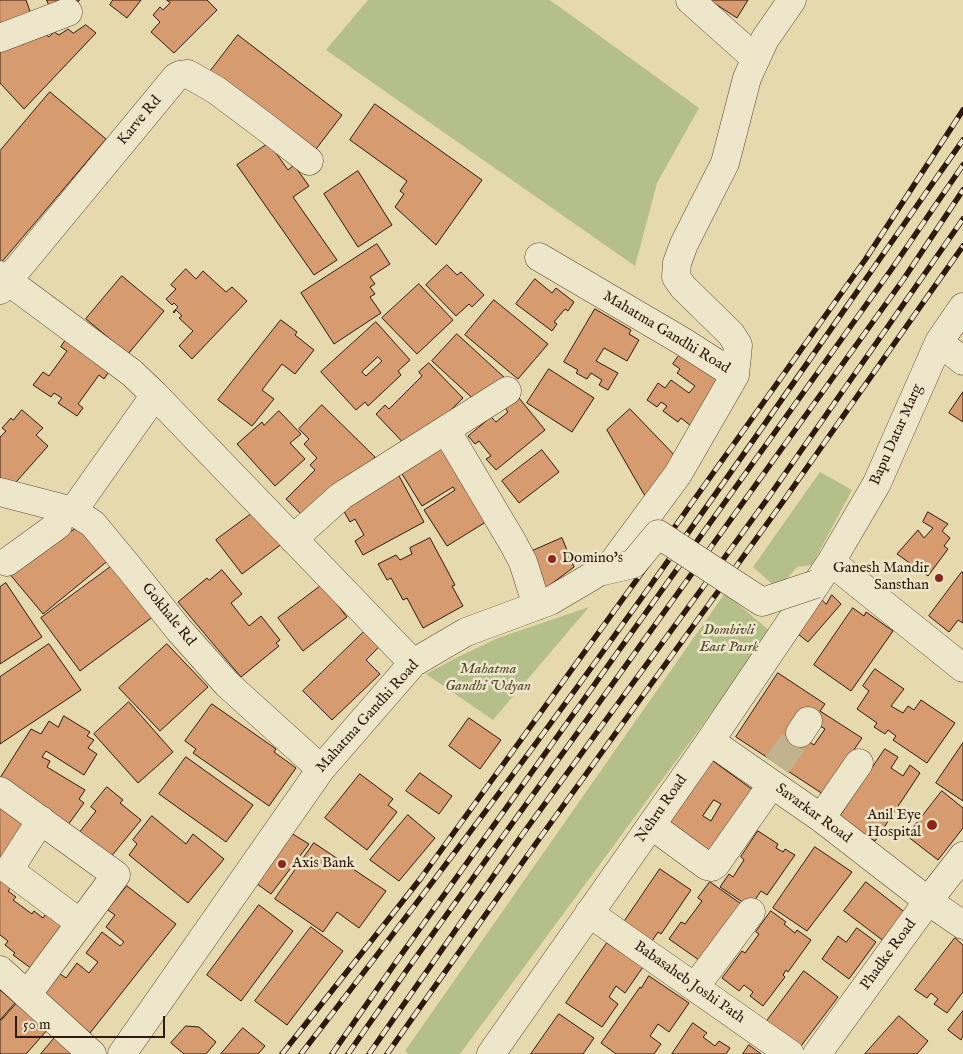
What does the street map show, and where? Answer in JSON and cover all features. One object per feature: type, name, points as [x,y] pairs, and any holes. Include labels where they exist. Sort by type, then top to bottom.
[{"type":"street","points":[[690,0],[756,59]]},
{"type":"street","points":[[735,375],[738,345],[731,334],[683,287],[676,277],[676,263],[725,163],[747,78],[765,39],[792,0]]},
{"type":"street","points":[[0,38],[68,12]]},
{"type":"street","name":"Karve Rd","points":[[3,282],[176,77],[180,75],[188,74],[216,90],[309,161]]},
{"type":"street","name":"Mahatma Gandhi Road","points":[[128,1052],[321,769],[413,663],[466,632],[550,601],[611,565],[678,474],[735,375],[682,341],[539,257]]},
{"type":"street","points":[[3,282],[132,373],[413,663]]},
{"type":"street","name":"Bapu Datar Marg","points":[[823,573],[877,483],[939,342],[963,307]]},
{"type":"street","points":[[939,342],[963,361]]},
{"type":"street","points":[[292,539],[341,496],[507,391]]},
{"type":"street","points":[[7,562],[58,526],[66,510],[155,395]]},
{"type":"street","points":[[446,430],[523,562],[537,606]]},
{"type":"street","name":"Gokhale Rd","points":[[0,492],[66,510],[93,524],[179,630],[227,684],[321,769]]},
{"type":"street","points":[[599,572],[633,564],[658,534],[762,602],[823,573],[961,662]]},
{"type":"street","name":"Nehru Road","points":[[490,1054],[710,741],[823,573]]},
{"type":"street","name":"Savarkar Road","points":[[710,741],[771,777],[821,818],[963,926]]},
{"type":"street","points":[[821,818],[859,763]]},
{"type":"street","points":[[651,825],[707,866],[712,867],[716,864],[771,777]]},
{"type":"street","points":[[0,791],[116,875],[27,995]]},
{"type":"street","points":[[41,820],[9,870],[80,923]]},
{"type":"street","name":"Phadke Road","points":[[817,1054],[963,856]]},
{"type":"street","points":[[700,980],[750,912]]},
{"type":"street","name":"Babasaheb Joshi Path","points":[[589,913],[654,959],[700,980],[790,1054]]},
{"type":"street","points":[[0,970],[92,1054]]},
{"type":"green space","points":[[368,0],[550,0],[699,108],[657,183],[635,266],[326,50]]},
{"type":"green space","points":[[820,472],[852,490],[812,565],[797,567],[778,589],[753,567]]},
{"type":"green space","name":"Dombivli East Pasrk","points":[[725,593],[771,632],[460,1054],[409,1054],[405,1051]]},
{"type":"green space","name":"Mahatma Gandhi Udyan","points":[[589,607],[493,720],[426,674],[498,638]]},
{"type":"building","points":[[0,0],[26,0],[32,17],[0,32]]},
{"type":"building","points":[[47,0],[79,0],[79,1],[52,12]]},
{"type":"building","points":[[113,0],[141,0],[127,18],[110,5]]},
{"type":"building","points":[[167,0],[207,0],[217,10],[174,53],[151,32],[160,22],[153,15],[160,7],[163,10],[170,3]]},
{"type":"building","points":[[712,0],[748,0],[737,18]]},
{"type":"building","points":[[86,25],[96,33],[24,109],[0,83],[0,50],[19,42],[24,44],[31,36],[37,39],[43,32],[49,37],[54,32],[59,35],[68,29],[73,33]]},
{"type":"building","points":[[238,35],[342,115],[310,157],[209,73]]},
{"type":"building","points":[[50,92],[106,139],[0,264],[0,151]]},
{"type":"building","points":[[375,104],[482,180],[436,245],[395,207],[404,194],[400,191],[407,181],[350,140]]},
{"type":"building","points":[[269,143],[288,170],[294,165],[309,186],[293,197],[337,260],[314,275],[237,165]]},
{"type":"building","points":[[358,171],[392,225],[358,247],[324,194]]},
{"type":"building","points":[[377,244],[390,264],[370,277],[375,284],[370,287],[375,294],[370,297],[381,313],[334,344],[301,293]]},
{"type":"building","points":[[447,265],[457,275],[461,272],[484,295],[472,307],[469,304],[456,316],[426,285]]},
{"type":"building","points":[[186,269],[196,279],[203,271],[226,292],[232,287],[247,301],[192,359],[179,346],[193,331],[179,318],[182,316],[176,310],[173,312],[178,307],[174,303],[172,305],[166,299],[176,289],[171,285]]},
{"type":"building","points":[[122,276],[164,311],[128,354],[86,319]]},
{"type":"building","points":[[535,279],[552,293],[556,288],[574,302],[568,311],[565,309],[554,322],[557,324],[552,331],[516,304]]},
{"type":"building","points":[[419,284],[453,320],[417,354],[382,318]]},
{"type":"building","points":[[494,300],[548,344],[518,379],[465,335]]},
{"type":"building","points":[[595,309],[631,330],[629,334],[639,340],[627,361],[604,348],[596,361],[618,373],[608,390],[599,385],[602,380],[591,373],[587,379],[576,373],[578,370],[564,362]]},
{"type":"building","points":[[281,320],[297,332],[295,335],[314,350],[295,374],[282,364],[262,390],[274,399],[252,426],[218,400]]},
{"type":"building","points":[[376,322],[410,360],[398,371],[401,375],[368,406],[365,402],[356,410],[321,372]],"holes":[[[378,357],[382,361],[366,376],[362,372]]]},
{"type":"building","points":[[457,334],[506,379],[481,406],[432,361]]},
{"type":"building","points":[[69,335],[113,366],[104,379],[99,375],[78,404],[83,408],[77,416],[58,403],[62,398],[54,393],[51,397],[33,385],[43,372],[49,376],[67,351],[61,347]]},
{"type":"building","points":[[683,350],[724,379],[691,426],[681,418],[678,422],[663,411],[667,406],[661,402],[657,407],[647,400],[658,383],[665,388],[671,380],[689,393],[695,386],[677,373],[680,369],[673,364]]},
{"type":"building","points":[[429,363],[463,398],[410,450],[376,414],[385,405],[389,409],[422,376],[419,372]]},
{"type":"building","points":[[549,369],[594,398],[572,432],[527,403]]},
{"type":"building","points":[[963,392],[963,422],[949,413]]},
{"type":"building","points":[[519,398],[545,430],[496,470],[486,459],[491,456],[479,441],[475,444],[468,436],[491,417],[496,422],[508,412],[506,409]]},
{"type":"building","points":[[322,405],[375,457],[310,523],[286,499],[315,470],[310,465],[317,458],[304,444],[309,439],[299,429]]},
{"type":"building","points":[[630,409],[681,462],[645,496],[607,430]]},
{"type":"building","points":[[22,410],[43,428],[36,435],[48,446],[9,490],[0,481],[0,437],[6,431],[2,428]]},
{"type":"building","points":[[279,411],[301,434],[290,443],[305,459],[275,486],[237,444],[262,422],[264,425]]},
{"type":"building","points":[[443,442],[489,520],[447,546],[424,510],[455,490],[453,487],[422,506],[399,469]]},
{"type":"building","points":[[542,450],[559,472],[519,503],[502,481]]},
{"type":"building","points":[[398,474],[424,522],[363,555],[355,541],[364,535],[355,519],[350,522],[342,508]]},
{"type":"building","points":[[258,509],[283,543],[242,574],[216,540]]},
{"type":"building","points":[[928,512],[948,524],[942,531],[950,538],[944,546],[948,549],[928,576],[897,554],[918,530],[924,538],[933,528],[923,522]]},
{"type":"building","points":[[80,526],[110,559],[43,614],[8,572]]},
{"type":"building","points":[[430,538],[455,585],[452,586],[463,606],[423,628],[407,598],[403,600],[391,578],[387,580],[378,564],[396,555],[400,560],[412,554],[410,548]]},
{"type":"building","name":"Domino's","points":[[562,538],[574,567],[542,591],[530,552]]},
{"type":"building","points":[[116,563],[158,613],[80,671],[41,618]]},
{"type":"building","points":[[222,570],[242,594],[231,603],[249,626],[261,616],[280,640],[276,643],[279,646],[241,677],[178,602],[207,578],[209,580]]},
{"type":"building","points":[[962,572],[963,623],[958,620],[949,632],[929,616]]},
{"type":"building","points":[[6,583],[42,637],[0,664],[0,587]]},
{"type":"building","points":[[322,585],[347,617],[303,651],[278,618]]},
{"type":"building","points":[[832,595],[841,604],[808,642],[798,634],[820,598],[826,604]]},
{"type":"building","points":[[853,608],[864,616],[866,612],[893,631],[851,691],[814,665]]},
{"type":"building","points":[[370,626],[385,641],[366,660],[380,674],[332,720],[303,691]]},
{"type":"building","points":[[49,644],[81,690],[0,744],[0,677]]},
{"type":"building","points":[[167,644],[208,687],[160,731],[119,688]]},
{"type":"building","points":[[875,669],[904,689],[891,706],[903,713],[908,706],[914,710],[921,700],[955,723],[927,763],[893,740],[896,736],[888,730],[885,734],[874,727],[877,723],[857,709],[869,691],[863,686]]},
{"type":"building","points":[[778,673],[825,704],[820,711],[862,738],[845,763],[829,798],[736,737]],"holes":[[[805,717],[825,729],[814,745],[795,732]]]},
{"type":"building","points":[[129,702],[173,752],[138,783],[94,734]]},
{"type":"building","points":[[212,704],[276,749],[274,752],[296,768],[269,806],[193,753],[196,749],[185,741]]},
{"type":"building","points":[[64,716],[90,732],[87,736],[94,740],[88,748],[97,754],[84,775],[46,751],[42,757],[50,761],[47,767],[85,790],[79,799],[84,803],[62,833],[0,778],[31,729],[41,734],[49,721],[58,727]]},
{"type":"building","points":[[469,718],[501,740],[480,769],[449,746]]},
{"type":"building","points":[[963,743],[963,801],[936,783]]},
{"type":"building","points":[[885,749],[898,757],[891,768],[903,776],[910,765],[920,773],[875,841],[839,818]]},
{"type":"building","points":[[186,757],[253,805],[226,842],[159,794]]},
{"type":"building","points":[[713,761],[760,795],[710,863],[664,830]],"holes":[[[714,800],[721,804],[711,821],[703,816]]]},
{"type":"building","points":[[420,773],[452,796],[439,814],[406,791]]},
{"type":"building","points":[[360,774],[393,799],[388,805],[397,812],[367,850],[325,818]]},
{"type":"building","points":[[107,787],[123,800],[120,803],[141,820],[109,859],[78,834],[96,811],[91,807]]},
{"type":"building","points":[[942,791],[963,808],[963,828],[938,860],[907,836]]},
{"type":"building","points":[[0,804],[31,817],[0,860]]},
{"type":"building","points":[[408,815],[435,838],[399,881],[370,860]]},
{"type":"building","points":[[152,816],[186,844],[193,834],[224,859],[188,903],[129,855],[137,844],[133,840]]},
{"type":"building","points":[[758,831],[778,844],[776,848],[783,852],[785,849],[795,855],[767,895],[761,891],[750,907],[720,887],[729,874],[733,877],[744,860],[741,857]]},
{"type":"building","name":"Axis Bank","points":[[291,833],[309,844],[271,894],[257,884]]},
{"type":"building","points":[[314,843],[386,891],[359,928],[337,912],[323,932],[275,899]]},
{"type":"building","points":[[815,847],[852,872],[807,931],[773,908]]},
{"type":"building","points":[[660,869],[691,890],[661,934],[658,932],[650,944],[622,925]]},
{"type":"building","points":[[0,874],[13,885],[8,891],[16,897],[13,900],[32,914],[34,911],[43,918],[48,911],[67,925],[32,969],[13,955],[15,953],[5,945],[8,941],[0,935]]},
{"type":"building","points":[[710,882],[747,908],[706,965],[669,939],[681,922],[685,924],[702,901],[698,898]]},
{"type":"building","points":[[866,882],[907,914],[885,942],[844,911]]},
{"type":"building","points":[[127,886],[176,924],[90,1033],[41,995],[59,973],[66,978],[77,963],[89,973],[98,962],[86,953],[102,932],[120,946],[124,942],[106,927],[115,915],[108,910]]},
{"type":"building","points":[[259,905],[293,931],[241,1001],[207,975]]},
{"type":"building","points":[[771,911],[786,922],[784,924],[795,933],[797,930],[811,940],[788,972],[786,970],[783,975],[785,977],[763,1006],[750,996],[753,992],[744,985],[739,991],[722,978],[742,951],[745,953],[759,934],[756,932]]},
{"type":"building","points":[[311,927],[343,951],[287,1025],[255,1001]]},
{"type":"building","points":[[857,928],[876,942],[849,979],[822,959],[838,936],[846,942]]},
{"type":"building","points":[[955,938],[963,945],[963,992],[947,1013],[934,1004],[938,999],[931,993],[927,998],[915,990]]},
{"type":"building","points":[[607,943],[643,967],[625,993],[616,986],[609,997],[618,1004],[602,1027],[566,1003]]},
{"type":"building","points":[[804,971],[838,997],[795,1054],[761,1029]]},
{"type":"building","points":[[649,976],[689,1003],[669,1032],[658,1024],[650,1036],[661,1044],[654,1054],[616,1054],[601,1043]]},
{"type":"building","points":[[0,990],[15,1003],[0,1020]]},
{"type":"building","points":[[18,1002],[49,1028],[26,1054],[0,1054],[0,1022]]},
{"type":"building","points":[[963,1011],[963,1036],[961,1040],[948,1030]]},
{"type":"building","points":[[559,1014],[594,1038],[583,1054],[531,1054]]},
{"type":"building","points":[[899,1016],[928,1041],[917,1054],[865,1054]]},
{"type":"building","points":[[693,1023],[707,1033],[703,1037],[715,1046],[719,1041],[730,1048],[726,1054],[672,1054]]},
{"type":"building","points":[[186,1026],[199,1027],[216,1042],[206,1054],[184,1054],[171,1043]]},
{"type":"building","points":[[243,1028],[265,1046],[258,1054],[221,1054]]},
{"type":"building","points":[[57,1035],[79,1054],[41,1054]]},
{"type":"building","points":[[749,1045],[761,1054],[743,1054]]},
{"type":"tunnel","points":[[777,765],[800,733]]},
{"type":"railway","points":[[282,1054],[421,878],[659,549],[865,260],[963,110]]},
{"type":"railway","points":[[301,1054],[442,870],[625,621],[963,140]]},
{"type":"railway","points":[[332,1054],[891,270],[963,165]]},
{"type":"railway","points":[[348,1054],[903,280],[963,190]]},
{"type":"railway","points":[[369,1054],[522,835],[768,498],[963,219]]},
{"type":"railway","points":[[387,1054],[537,842],[782,503],[963,246]]},
{"type":"place","name":"Domino's","points":[[552,559]]},
{"type":"place","name":"Ganesh Mandir Sansthan","points":[[939,578]]},
{"type":"place","name":"Anil Eye Hospital","points":[[932,825]]},
{"type":"place","name":"Axis Bank","points":[[282,864]]}]
